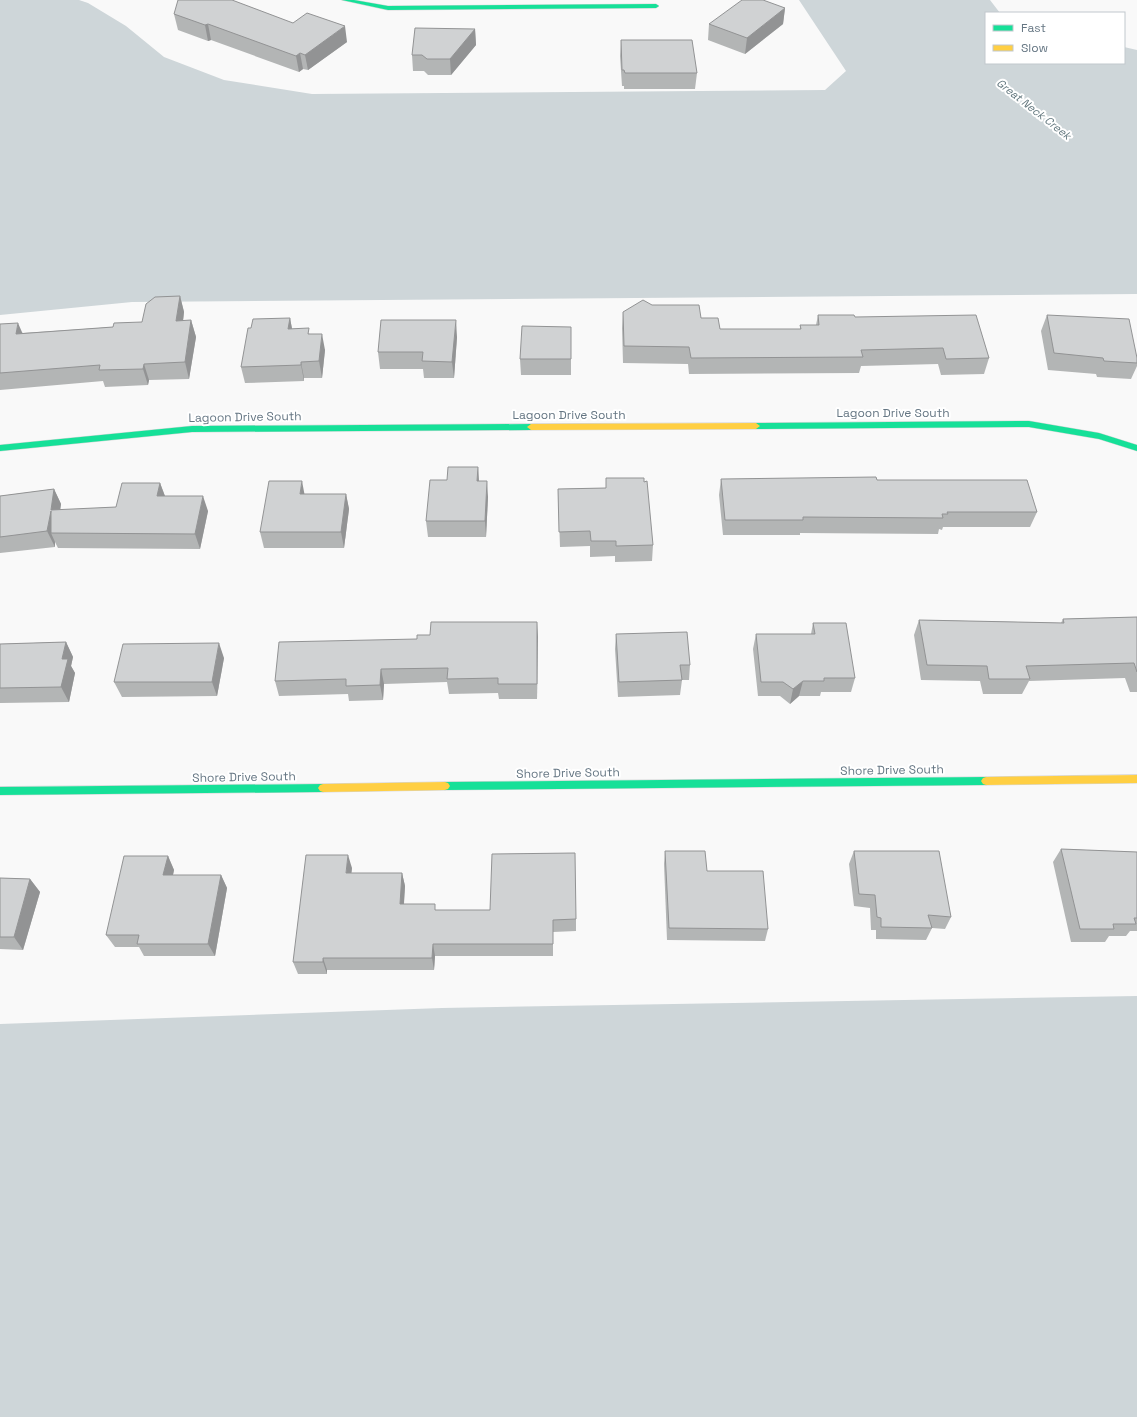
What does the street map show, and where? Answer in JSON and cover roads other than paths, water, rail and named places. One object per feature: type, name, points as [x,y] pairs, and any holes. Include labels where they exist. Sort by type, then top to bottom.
[{"type":"street","points":[[345,0],[388,8],[656,6]]},
{"type":"street","name":"Lagoon Drive South","points":[[0,448],[192,429],[1029,424],[1099,436],[1137,448]]},
{"type":"street","name":"Shore Drive South","points":[[0,791],[1137,779]]},
{"type":"water","name":"Great Neck Creek","points":[[0,0],[79,0],[88,3],[126,26],[164,57],[224,80],[312,94],[825,90],[846,71],[799,0],[990,0],[999,12],[985,12],[985,64],[1125,64],[1125,47],[1137,50],[1137,294],[132,302],[0,315]]},
{"type":"water","points":[[1137,996],[1137,1417],[0,1417],[0,1024],[442,1008]]}]
